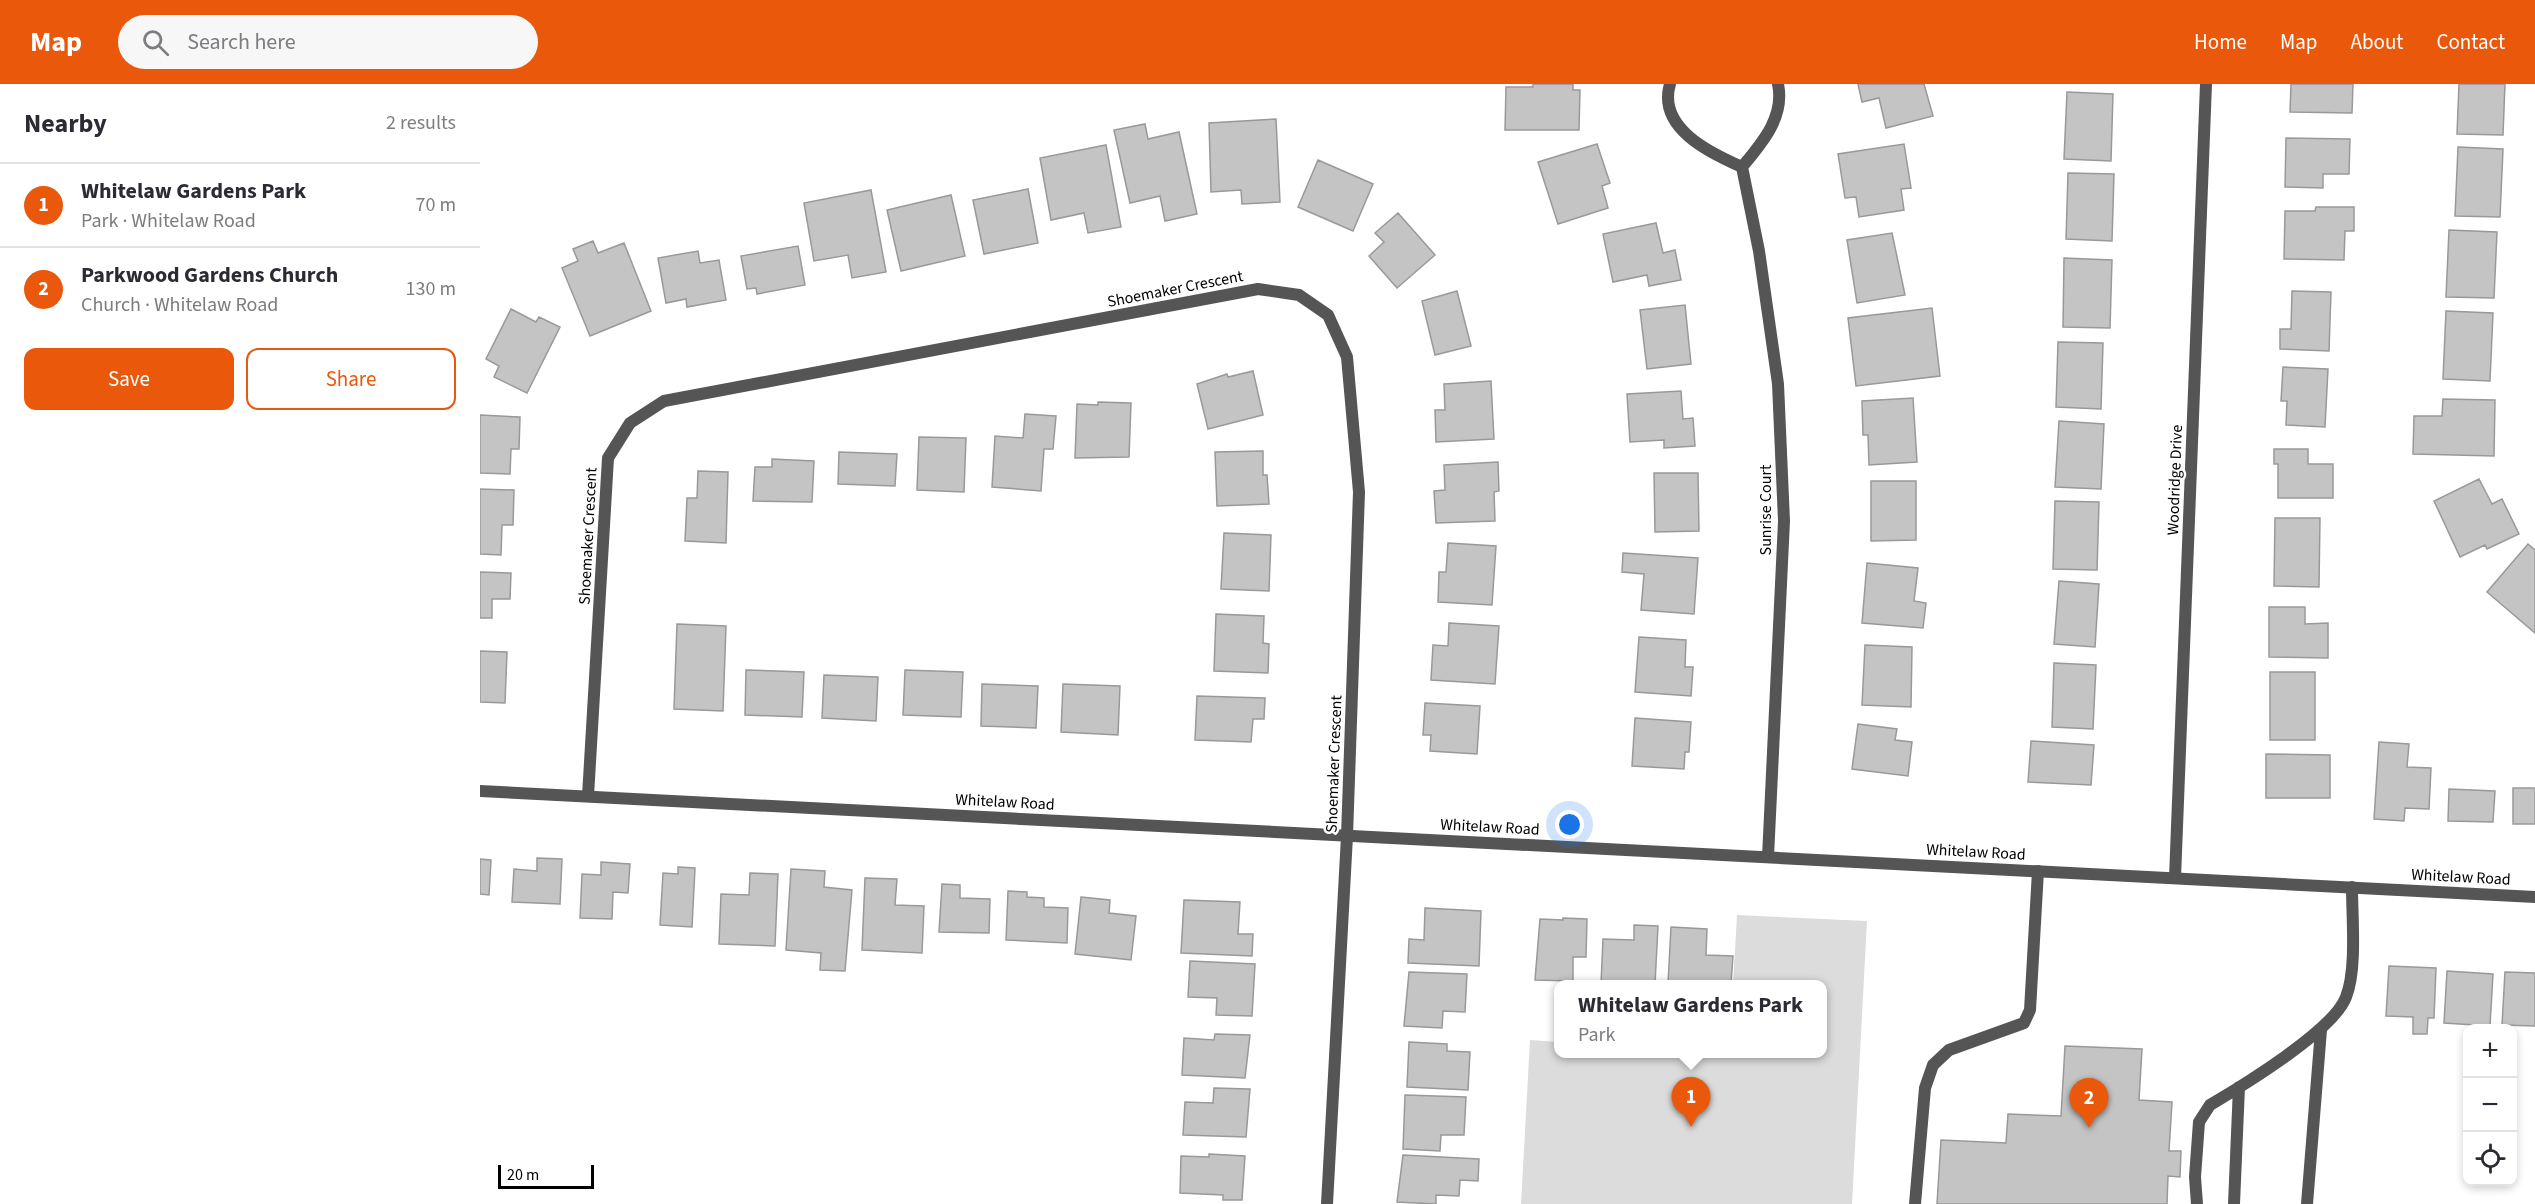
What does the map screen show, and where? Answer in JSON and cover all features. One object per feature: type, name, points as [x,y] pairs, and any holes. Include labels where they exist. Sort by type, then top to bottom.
[{"type":"street","points":[[1670,84],[1671,109],[1681,131],[1719,157],[1742,167],[1760,146],[1775,121],[1781,97],[1778,84]]},
{"type":"street","name":"Woodridge Drive","points":[[2175,878],[2206,84]]},
{"type":"street","name":"Sunrise Court","points":[[1742,167],[1759,251],[1778,384],[1784,521],[1768,857]]},
{"type":"street","name":"Shoemaker Crescent","points":[[588,796],[608,458],[630,423],[664,400],[1258,289],[1299,295],[1328,315],[1347,357],[1359,492],[1347,836],[1328,1204]]},
{"type":"street","name":"Whitelaw Road","points":[[480,791],[2535,897]]},
{"type":"street","points":[[1915,1204],[1925,1088],[1933,1065],[1949,1050],[2024,1023],[2030,1010],[2038,871]]},
{"type":"street","points":[[2196,1204],[2195,1177],[2199,1122],[2210,1105],[2321,1030],[2346,1000],[2351,979],[2352,887]]},
{"type":"street","points":[[2307,1204],[2321,1030]]},
{"type":"street","points":[[2234,1204],[2239,1087]]},
{"type":"shaded area","points":[[1737,915],[1867,921],[1852,1204],[1521,1204],[1530,1040],[1554,1042],[1554,1058],[1827,1058],[1827,980],[1733,980]]},
{"type":"building","points":[[1533,84],[1573,84],[1573,90],[1580,90],[1579,130],[1505,130],[1506,87],[1533,87]]},
{"type":"building","points":[[1858,84],[1924,84],[1933,116],[1886,128],[1879,98],[1862,102]]},
{"type":"building","points":[[2291,84],[2353,84],[2352,113],[2290,112]]},
{"type":"building","points":[[2459,84],[2505,84],[2503,135],[2457,134]]},
{"type":"building","points":[[2067,92],[2113,94],[2111,161],[2064,159]]},
{"type":"building","points":[[1276,119],[1280,202],[1242,204],[1241,190],[1211,192],[1209,123]]},
{"type":"building","points":[[1145,124],[1148,139],[1179,132],[1197,214],[1165,221],[1160,196],[1130,203],[1114,130]]},
{"type":"building","points":[[2286,138],[2350,139],[2349,174],[2323,174],[2323,188],[2285,187]]},
{"type":"building","points":[[1597,144],[1610,183],[1602,186],[1608,208],[1558,224],[1538,162]]},
{"type":"building","points":[[1904,144],[1911,188],[1901,189],[1904,210],[1859,217],[1856,197],[1845,198],[1838,154]]},
{"type":"building","points":[[1106,145],[1121,227],[1088,233],[1084,213],[1051,220],[1040,158]]},
{"type":"building","points":[[2458,147],[2503,149],[2500,217],[2455,216]]},
{"type":"building","points":[[1318,160],[1373,184],[1353,231],[1298,207]]},
{"type":"building","points":[[2068,173],[2114,174],[2112,241],[2066,239]]},
{"type":"building","points":[[1028,189],[1038,243],[984,254],[973,200]]},
{"type":"building","points":[[871,190],[886,272],[852,278],[848,255],[814,261],[804,203]]},
{"type":"building","points":[[951,195],[965,256],[901,271],[887,210]]},
{"type":"building","points":[[2316,207],[2354,207],[2354,231],[2345,231],[2344,260],[2284,259],[2285,211],[2315,211]]},
{"type":"building","points":[[1398,213],[1435,255],[1397,288],[1369,256],[1384,242],[1375,233]]},
{"type":"building","points":[[1656,223],[1663,253],[1675,250],[1681,280],[1649,286],[1647,275],[1613,282],[1603,234]]},
{"type":"building","points":[[2449,230],[2497,232],[2494,298],[2446,297]]},
{"type":"building","points":[[1892,233],[1905,295],[1857,303],[1847,240]]},
{"type":"building","points":[[593,241],[598,253],[624,243],[651,311],[590,336],[562,268],[578,261],[573,249]]},
{"type":"building","points":[[798,246],[805,285],[757,294],[756,288],[747,289],[741,256]]},
{"type":"building","points":[[698,251],[700,263],[719,260],[726,300],[687,307],[686,299],[666,303],[658,258]]},
{"type":"building","points":[[2064,258],[2112,260],[2110,328],[2063,327]]},
{"type":"building","points":[[1457,291],[1471,346],[1435,355],[1422,301]]},
{"type":"building","points":[[2292,291],[2331,292],[2329,351],[2280,349],[2280,329],[2291,329]]},
{"type":"building","points":[[1685,305],[1691,364],[1647,369],[1640,310]]},
{"type":"building","points":[[1932,308],[1940,376],[1856,386],[1848,318]]},
{"type":"building","points":[[511,309],[536,322],[539,317],[560,327],[527,393],[494,377],[499,366],[486,359]]},
{"type":"building","points":[[2446,311],[2493,313],[2490,381],[2443,379]]},
{"type":"building","points":[[2058,342],[2103,343],[2101,409],[2056,407]]},
{"type":"building","points":[[2283,367],[2328,369],[2325,427],[2286,425],[2287,401],[2281,401]]},
{"type":"building","points":[[1253,371],[1263,415],[1208,429],[1197,384],[1227,374],[1228,377]]},
{"type":"building","points":[[1491,381],[1494,439],[1436,442],[1435,410],[1445,410],[1444,384]]},
{"type":"building","points":[[1681,391],[1683,419],[1693,418],[1695,446],[1664,448],[1664,440],[1630,442],[1627,394]]},
{"type":"building","points":[[1913,398],[1917,462],[1869,465],[1868,435],[1863,435],[1862,401]]},
{"type":"building","points":[[2443,399],[2495,400],[2494,456],[2413,454],[2414,416],[2442,416]]},
{"type":"building","points":[[1098,402],[1131,403],[1129,457],[1075,458],[1077,404],[1098,405]]},
{"type":"building","points":[[1025,414],[1056,416],[1053,449],[1044,449],[1041,491],[992,487],[995,436],[1023,438]]},
{"type":"building","points":[[480,415],[520,417],[519,449],[511,449],[510,474],[480,473]]},
{"type":"building","points":[[2059,421],[2104,424],[2101,489],[2055,487]]},
{"type":"building","points":[[919,437],[966,438],[964,492],[917,490]]},
{"type":"building","points":[[2274,449],[2308,449],[2308,464],[2333,464],[2333,498],[2278,498],[2278,464],[2274,464]]},
{"type":"building","points":[[1263,451],[1263,475],[1267,475],[1269,504],[1217,506],[1215,452]]},
{"type":"building","points":[[839,452],[897,454],[895,486],[838,484]]},
{"type":"building","points":[[772,459],[814,461],[812,502],[753,501],[755,467],[772,467]]},
{"type":"building","points":[[1498,462],[1499,491],[1494,492],[1495,521],[1436,523],[1434,491],[1445,490],[1444,465]]},
{"type":"building","points":[[698,471],[728,472],[726,543],[685,541],[687,498],[697,498]]},
{"type":"building","points":[[1654,473],[1698,473],[1699,531],[1655,532]]},
{"type":"building","points":[[2479,479],[2492,504],[2502,499],[2519,534],[2487,549],[2485,545],[2460,557],[2434,501]]},
{"type":"building","points":[[1871,481],[1916,481],[1916,540],[1871,541]]},
{"type":"building","points":[[480,489],[514,490],[513,525],[502,525],[501,555],[480,554]]},
{"type":"building","points":[[2055,501],[2099,502],[2097,570],[2053,569]]},
{"type":"building","points":[[2275,518],[2320,518],[2319,587],[2274,586]]},
{"type":"building","points":[[1224,533],[1271,535],[1269,591],[1221,589]]},
{"type":"building","points":[[1448,543],[1496,546],[1492,605],[1438,602],[1439,572],[1446,572]]},
{"type":"building","points":[[2528,544],[2535,550],[2535,633],[2487,592]]},
{"type":"building","points":[[1623,553],[1698,558],[1694,614],[1641,610],[1644,574],[1622,572]]},
{"type":"building","points":[[1867,563],[1918,568],[1914,601],[1926,603],[1923,628],[1862,623]]},
{"type":"building","points":[[480,572],[511,573],[510,599],[492,599],[492,618],[480,618]]},
{"type":"building","points":[[2059,581],[2099,584],[2095,647],[2054,644]]},
{"type":"building","points":[[2269,607],[2305,607],[2305,624],[2328,623],[2328,658],[2269,657]]},
{"type":"building","points":[[1216,614],[1264,616],[1263,643],[1269,644],[1268,673],[1214,671]]},
{"type":"building","points":[[1449,623],[1499,626],[1495,684],[1431,680],[1433,645],[1448,646]]},
{"type":"building","points":[[677,624],[726,626],[723,711],[674,709]]},
{"type":"building","points":[[1639,637],[1686,640],[1685,667],[1693,667],[1691,696],[1635,692]]},
{"type":"building","points":[[1865,645],[1912,647],[1911,707],[1862,705]]},
{"type":"building","points":[[480,651],[507,652],[505,703],[480,702]]},
{"type":"building","points":[[2054,663],[2096,665],[2093,729],[2052,727]]},
{"type":"building","points":[[746,670],[804,672],[802,717],[745,715]]},
{"type":"building","points":[[905,670],[963,672],[961,717],[903,715]]},
{"type":"building","points":[[2270,672],[2315,672],[2315,740],[2270,740]]},
{"type":"building","points":[[824,675],[878,677],[876,721],[822,718]]},
{"type":"building","points":[[982,684],[1038,686],[1036,728],[981,726]]},
{"type":"building","points":[[1063,684],[1120,686],[1118,735],[1061,732]]},
{"type":"building","points":[[1197,696],[1265,698],[1264,719],[1253,719],[1251,742],[1195,740]]},
{"type":"building","points":[[1425,703],[1480,706],[1477,754],[1430,751],[1431,735],[1423,735]]},
{"type":"building","points":[[1635,718],[1691,722],[1689,752],[1685,752],[1684,769],[1632,766]]},
{"type":"building","points":[[1858,724],[1897,729],[1895,740],[1912,742],[1908,776],[1852,769]]},
{"type":"building","points":[[2031,741],[2094,745],[2091,785],[2028,782]]},
{"type":"building","points":[[2379,742],[2409,744],[2407,767],[2431,768],[2429,809],[2405,808],[2404,821],[2374,819]]},
{"type":"building","points":[[2266,754],[2330,755],[2330,798],[2266,798]]},
{"type":"building","points":[[2513,788],[2535,788],[2535,824],[2513,824]]},
{"type":"building","points":[[2449,789],[2495,791],[2493,822],[2448,821]]},
{"type":"building","points":[[537,858],[562,859],[560,904],[512,902],[514,869],[537,871]]},
{"type":"building","points":[[480,859],[491,860],[489,895],[480,894]]},
{"type":"building","points":[[601,862],[630,864],[628,893],[613,892],[612,919],[580,918],[582,874],[601,875]]},
{"type":"building","points":[[678,867],[695,868],[692,927],[660,925],[663,873],[678,874]]},
{"type":"building","points":[[791,869],[825,871],[824,887],[852,890],[845,971],[820,970],[821,953],[786,950]]},
{"type":"building","points":[[750,873],[778,874],[775,946],[719,944],[721,894],[749,895]]},
{"type":"building","points":[[865,878],[897,879],[895,905],[924,906],[922,953],[862,950]]},
{"type":"building","points":[[942,884],[960,885],[960,898],[990,899],[989,933],[939,932]]},
{"type":"building","points":[[1008,891],[1027,892],[1027,897],[1044,898],[1044,907],[1068,908],[1067,943],[1006,940]]},
{"type":"building","points":[[1081,897],[1110,900],[1109,913],[1136,916],[1131,960],[1075,954]]},
{"type":"building","points":[[1184,900],[1240,902],[1238,934],[1253,934],[1252,956],[1181,953]]},
{"type":"building","points":[[1425,908],[1481,911],[1479,966],[1408,963],[1409,939],[1424,940]]},
{"type":"building","points":[[1563,918],[1587,919],[1586,957],[1573,957],[1573,980],[1535,980],[1540,919],[1563,920]]},
{"type":"building","points":[[1634,925],[1658,926],[1655,980],[1601,980],[1603,939],[1634,940]]},
{"type":"building","points":[[1671,927],[1707,929],[1706,955],[1733,956],[1731,980],[1668,980]]},
{"type":"building","points":[[1190,961],[1255,964],[1252,1016],[1216,1015],[1217,998],[1188,997]]},
{"type":"building","points":[[2389,966],[2436,968],[2434,1018],[2428,1018],[2427,1034],[2413,1034],[2413,1017],[2386,1016]]},
{"type":"building","points":[[2447,971],[2493,974],[2490,1024],[2444,1023]]},
{"type":"building","points":[[1409,972],[1467,974],[1465,1012],[1443,1011],[1442,1028],[1404,1026]]},
{"type":"building","points":[[2505,972],[2535,973],[2535,1026],[2502,1024]]},
{"type":"building","points":[[1215,1034],[1250,1035],[1245,1078],[1182,1075],[1184,1038],[1214,1040]]},
{"type":"building","points":[[1409,1042],[1447,1044],[1447,1051],[1470,1052],[1468,1090],[1407,1087]]},
{"type":"building","points":[[2065,1046],[2142,1049],[2139,1100],[2172,1102],[2169,1151],[2181,1151],[2180,1177],[2168,1176],[2167,1204],[1937,1204],[1941,1140],[2006,1143],[2008,1114],[2061,1116]]},
{"type":"building","points":[[1214,1088],[1250,1089],[1246,1137],[1183,1135],[1185,1102],[1213,1103]]},
{"type":"building","points":[[1405,1095],[1466,1097],[1464,1135],[1441,1135],[1440,1151],[1403,1149]]},
{"type":"building","points":[[1209,1154],[1245,1156],[1242,1200],[1223,1200],[1223,1195],[1180,1193],[1181,1156],[1209,1157]]},
{"type":"building","points":[[1403,1155],[1479,1159],[1478,1181],[1460,1180],[1459,1196],[1436,1195],[1436,1204],[1397,1202]]},
{"type":"place","name":"Whitelaw Gardens Park","points":[[1691,1127]]},
{"type":"place","name":"Parkwood Gardens Church","points":[[2089,1128]]}]
